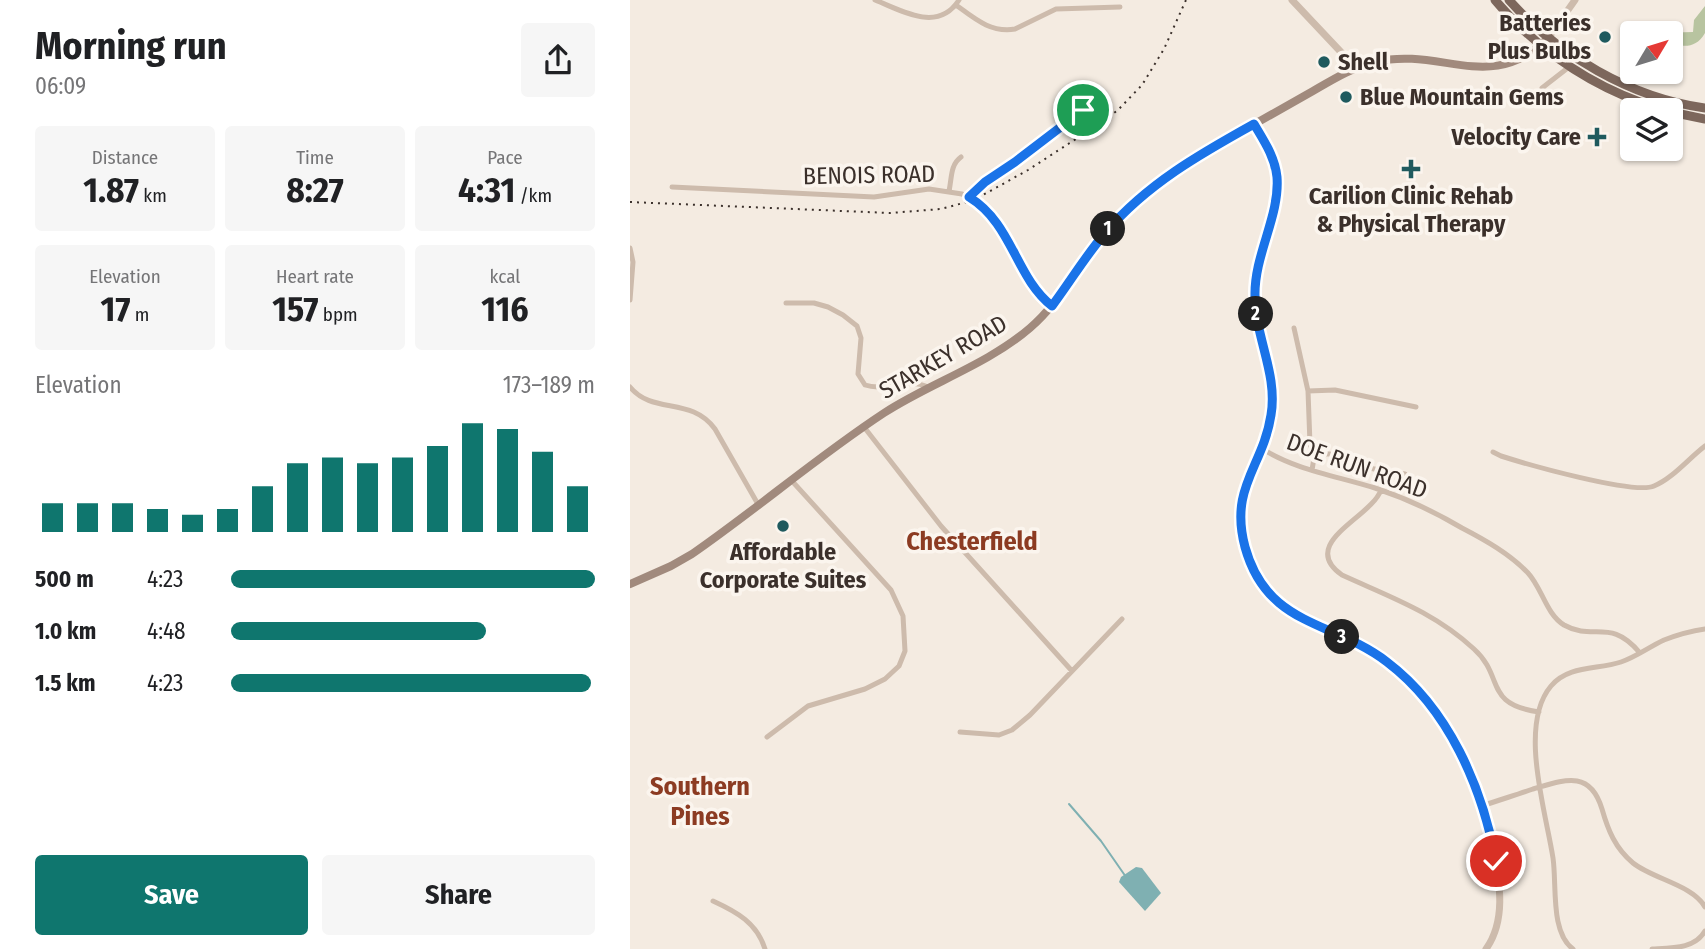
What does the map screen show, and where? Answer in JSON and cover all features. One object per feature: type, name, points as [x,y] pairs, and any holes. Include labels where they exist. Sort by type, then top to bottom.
[{"type":"main road","points":[[1495,0],[1541,46],[1569,67],[1629,98]]},
{"type":"main road","points":[[1509,0],[1549,37],[1586,63],[1627,86],[1662,99],[1705,108]]},
{"type":"main road","name":"STARKEY ROAD","points":[[630,584],[686,558],[864,428],[928,387],[1004,347],[1027,330],[1052,306],[1095,246],[1140,198],[1191,159],[1356,68],[1377,61],[1404,58],[1500,67],[1521,60],[1549,37]]},
{"type":"main road","points":[[1683,114],[1705,119]]},
{"type":"street","points":[[875,0],[923,18],[941,16],[958,2],[987,26],[1008,30],[1056,9],[1120,7]]},
{"type":"street","points":[[1292,0],[1356,68]]},
{"type":"street","name":"STARKEY ROAD","points":[[1549,37],[1575,0]]},
{"type":"street","points":[[1542,88],[1569,67]]},
{"type":"street","points":[[969,197],[985,182],[1083,110],[1091,99],[1082,91],[1065,100]]},
{"type":"street","points":[[1254,124],[1270,151],[1277,176],[1275,200],[1255,282],[1257,321],[1273,390],[1271,418],[1245,486],[1241,508],[1245,544],[1260,579],[1273,596],[1292,613],[1367,648],[1387,662],[1410,681],[1454,742],[1472,777],[1492,842],[1500,902],[1495,931],[1486,949]]},
{"type":"street","points":[[949,191],[953,169],[961,157]]},
{"type":"street","name":"BENOIS ROAD","points":[[672,187],[874,198],[929,189],[969,197],[995,219],[1036,291],[1052,306]]},
{"type":"street","points":[[630,248],[633,262],[630,300]]},
{"type":"street","points":[[786,303],[814,303],[828,307],[857,326],[861,338],[858,374],[865,384],[876,388],[912,383],[928,387]]},
{"type":"street","points":[[1294,328],[1308,391],[1310,444],[1314,454],[1312,470]]},
{"type":"street","points":[[630,387],[646,400],[685,407],[707,419],[759,506]]},
{"type":"street","points":[[1308,391],[1335,390],[1416,407]]},
{"type":"street","points":[[864,428],[941,526],[1072,671]]},
{"type":"street","points":[[1493,452],[1565,473],[1642,489],[1663,481],[1705,446]]},
{"type":"street","name":"DOE RUN ROAD","points":[[1261,448],[1280,459],[1381,490],[1444,518],[1506,555],[1533,579],[1553,615],[1562,623],[1576,629],[1620,635],[1640,653]]},
{"type":"street","points":[[1314,454],[1324,453],[1363,467],[1405,474]]},
{"type":"street","points":[[767,737],[808,706],[865,689],[885,679],[899,666],[905,650],[903,616],[891,590],[792,481]]},
{"type":"street","points":[[1381,490],[1375,502],[1330,544],[1328,553],[1333,567],[1342,575],[1410,604],[1448,628],[1481,656],[1501,697],[1516,708],[1539,712]]},
{"type":"street","points":[[960,733],[999,735],[1009,732],[1030,715],[1122,619]]},
{"type":"street","points":[[1573,949],[1562,937],[1558,923],[1552,850],[1538,788],[1536,752],[1539,712],[1551,687],[1567,674],[1611,664],[1674,636],[1705,629]]},
{"type":"street","points":[[1482,806],[1567,779],[1587,785],[1598,797],[1612,838],[1624,855],[1644,870],[1695,895],[1705,907]]},
{"type":"street","points":[[713,901],[747,920],[758,932],[765,949]]},
{"type":"street","points":[[1653,949],[1689,945],[1698,940],[1705,930]]},
{"type":"green space","points":[[1705,6],[1705,33],[1694,44],[1684,46],[1684,32],[1693,32],[1694,20]]},
{"type":"water","points":[[1136,867],[1142,868],[1161,893],[1145,911],[1119,882],[1121,877]]},
{"type":"waterway","points":[[1069,804],[1101,841],[1126,877]]},
{"type":"railway","points":[[630,202],[890,213],[941,209],[974,200],[1028,170],[1118,110],[1142,85],[1164,49],[1186,0]]},
{"type":"place","name":"Batteries Plus Bulbs","points":[[1605,37]]},
{"type":"place","name":"Shell","points":[[1324,62]]},
{"type":"place","name":"Blue Mountain Gems","points":[[1346,97]]},
{"type":"place","name":"Velocity Care","points":[[1597,137]]},
{"type":"place","name":"Carilion Clinic Rehab & Physical Therapy","points":[[1411,169]]},
{"type":"place","name":"Affordable Corporate Suites","points":[[783,526]]},
{"type":"district","name":"Chesterfield","points":[[972,541]]},
{"type":"district","name":"Southern Pines","points":[[700,801]]},
{"type":"route","points":[[1083,110],[985,182],[969,197],[995,219],[1036,291],[1052,306],[1108,230],[1140,198],[1176,169],[1254,124],[1270,151],[1277,176],[1276,192],[1257,268],[1255,307],[1270,371],[1273,404],[1268,429],[1248,475],[1242,499],[1242,532],[1248,556],[1266,589],[1281,605],[1304,621],[1377,655],[1421,693],[1464,759],[1488,822],[1496,861]]}]
